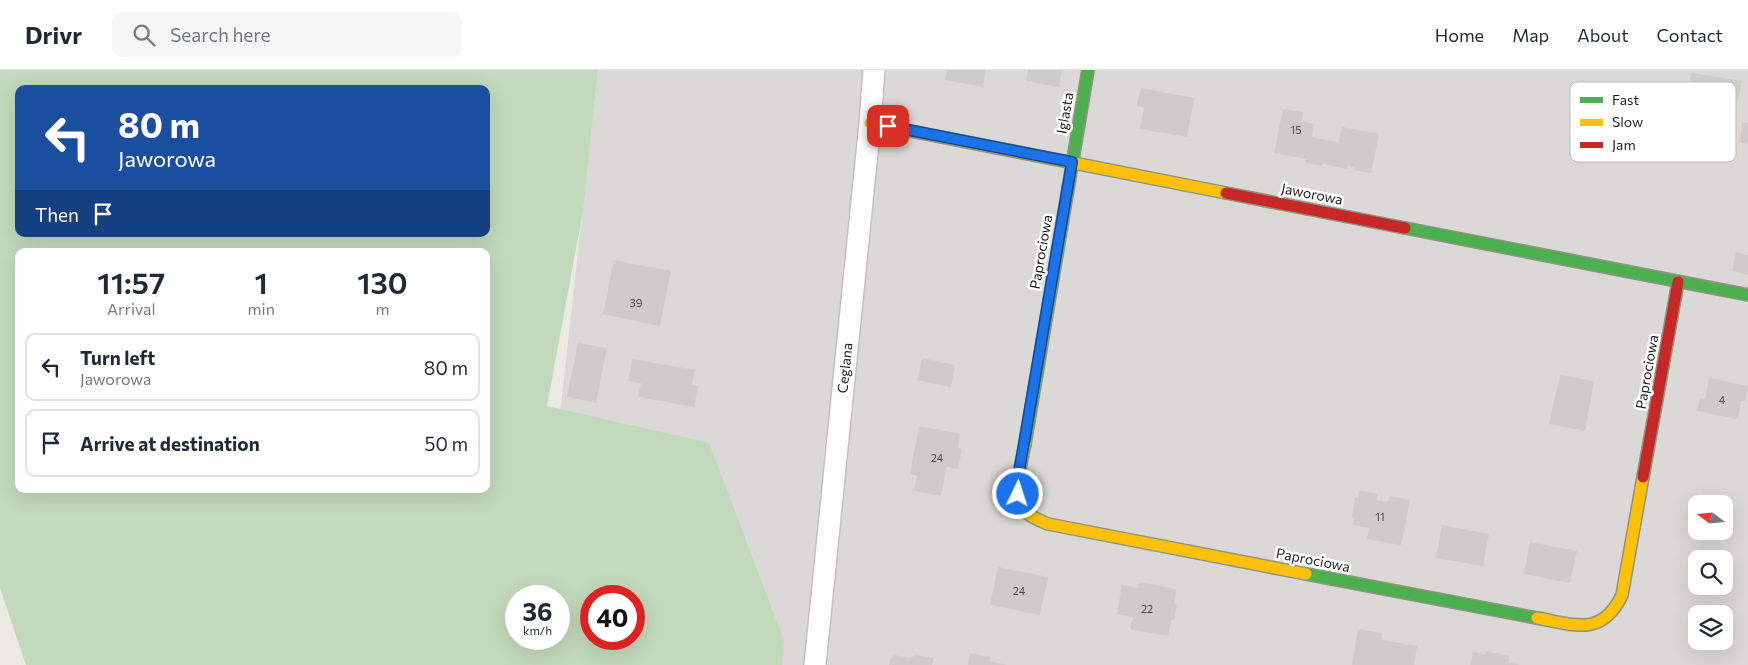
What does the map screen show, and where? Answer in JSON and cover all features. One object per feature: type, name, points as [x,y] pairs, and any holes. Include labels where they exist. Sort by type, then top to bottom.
[{"type":"street","name":"Ceglana","points":[[816,665],[874,70]]},
{"type":"street","name":"Iglasta","points":[[1072,162],[1088,70]]},
{"type":"street","name":"Jaworowa","points":[[870,123],[1748,295]]},
{"type":"street","name":"Paprociowa","points":[[1072,162],[1018,478],[1018,494],[1023,508],[1033,518],[1048,524],[1553,621],[1590,626],[1602,621],[1615,610],[1622,595],[1678,282]]},
{"type":"shaded area","points":[[598,70],[1748,70],[1748,665],[533,665],[548,650],[570,650],[570,585],[541,585]]},
{"type":"green space","points":[[0,70],[598,70],[583,211],[547,406],[709,443],[784,640],[782,665],[26,665],[0,588]]},
{"type":"building","points":[[947,70],[986,70],[983,87],[945,80]]},
{"type":"building","points":[[1028,70],[1062,70],[1059,87],[1026,81]]},
{"type":"building","points":[[1691,73],[1742,81],[1738,100],[1736,100],[1736,82],[1690,82]]},
{"type":"building","points":[[1141,88],[1194,98],[1187,137],[1140,129],[1144,108],[1137,106]]},
{"type":"building","points":[[1283,109],[1303,112],[1302,121],[1314,124],[1312,137],[1339,143],[1342,127],[1379,134],[1371,173],[1354,170],[1354,167],[1348,166],[1347,169],[1323,164],[1322,166],[1305,163],[1306,159],[1274,153]]},
{"type":"building","points":[[1743,122],[1748,123],[1748,144],[1739,142]]},
{"type":"building","points":[[1736,252],[1748,255],[1748,275],[1732,271]]},
{"type":"building","points":[[614,260],[671,271],[660,326],[603,314]]},
{"type":"building","points":[[578,343],[607,348],[596,403],[567,397]]},
{"type":"building","points":[[922,358],[955,365],[951,387],[917,380]]},
{"type":"building","points":[[632,359],[695,370],[692,385],[698,386],[694,407],[638,397],[641,383],[628,381]]},
{"type":"building","points":[[1560,375],[1594,381],[1585,431],[1549,424]]},
{"type":"building","points":[[1709,378],[1748,386],[1745,401],[1741,401],[1738,419],[1697,411],[1700,398],[1705,399]]},
{"type":"building","points":[[919,426],[960,434],[958,448],[962,449],[958,469],[947,467],[941,496],[914,491],[917,476],[910,474]]},
{"type":"building","points":[[1359,490],[1378,494],[1376,500],[1388,502],[1389,496],[1410,500],[1401,545],[1367,539],[1369,528],[1353,525],[1354,518],[1352,517],[1355,497],[1358,498]]},
{"type":"building","points":[[1442,525],[1489,534],[1483,566],[1436,558]]},
{"type":"building","points":[[1530,542],[1577,551],[1570,583],[1524,574]]},
{"type":"building","points":[[998,567],[1048,577],[1040,615],[990,605]]},
{"type":"building","points":[[1139,582],[1176,589],[1174,604],[1177,604],[1168,636],[1130,629],[1133,617],[1117,614],[1122,585],[1138,588]]},
{"type":"building","points":[[1358,629],[1382,633],[1382,640],[1417,646],[1414,665],[1352,665]]},
{"type":"building","points":[[1486,651],[1509,656],[1508,662],[1520,665],[1470,665],[1473,652],[1485,655]]},
{"type":"building","points":[[970,653],[990,657],[990,661],[1007,665],[968,665]]},
{"type":"building","points":[[894,655],[910,658],[916,655],[934,658],[932,665],[889,665]]},
{"type":"traffic: fast","points":[[1025,444],[1088,70]]},
{"type":"traffic: fast","points":[[1405,228],[1748,295]]},
{"type":"traffic: fast","points":[[1306,574],[1537,618]]},
{"type":"traffic: slow","points":[[870,123],[1226,193]]},
{"type":"traffic: slow","points":[[1025,444],[1018,480],[1019,498],[1027,513],[1040,521],[1306,574]]},
{"type":"traffic: slow","points":[[1537,618],[1575,625],[1586,625],[1596,623],[1606,617],[1614,608],[1622,595],[1643,477]]},
{"type":"traffic: jam","points":[[1226,193],[1405,228]]},
{"type":"traffic: jam","points":[[1643,477],[1678,282]]},
{"type":"route","points":[[888,126],[1072,162],[1018,478],[1018,494]]}]
